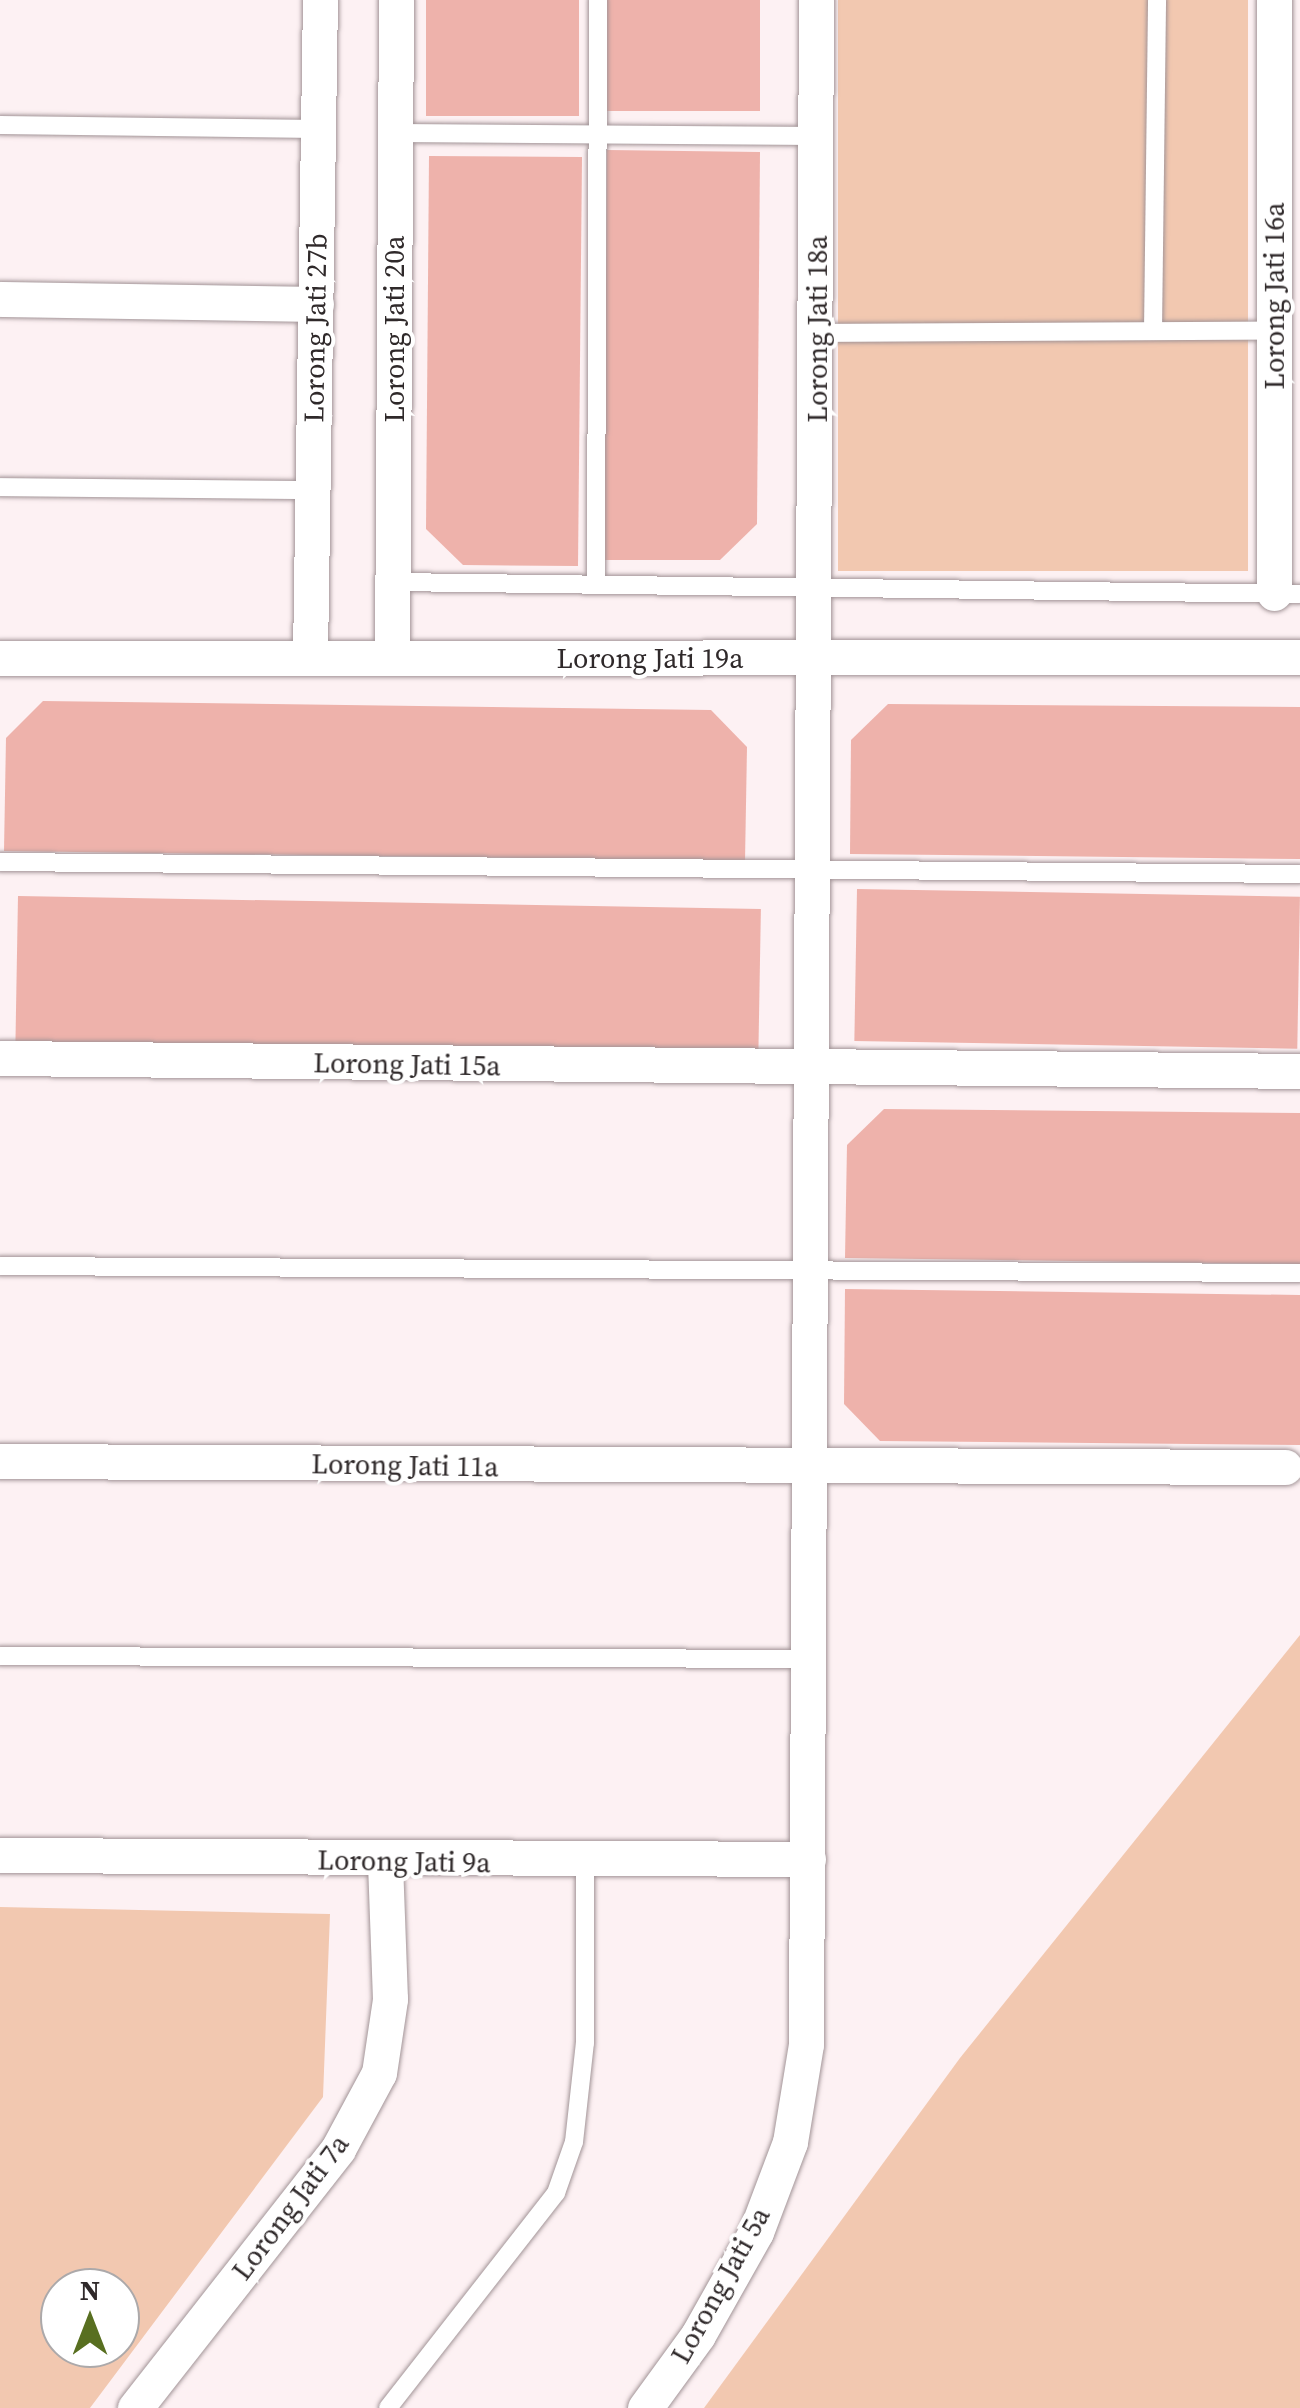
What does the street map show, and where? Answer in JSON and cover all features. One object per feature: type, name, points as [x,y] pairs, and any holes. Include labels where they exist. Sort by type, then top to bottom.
[{"type":"street","name":"Lorong Jati 27b","points":[[310,656],[320,0]]},
{"type":"street","name":"Lorong Jati 20a","points":[[392,658],[396,0]]},
{"type":"street","name":"Lorong Jati 18a","points":[[812,1270],[817,657],[816,0]]},
{"type":"street","name":"Lorong Jati 16a","points":[[1274,0],[1287,131],[1274,331],[1287,593]]},
{"type":"street","points":[[0,300],[316,304]]},
{"type":"street","name":"Lorong Jati 19a","points":[[0,658],[1300,657]]},
{"type":"street","name":"Lorong Jati 15a","points":[[0,1058],[814,1070],[1300,1071]]},
{"type":"street","name":"Lorong Jati 5a","points":[[645,2408],[698,2335],[756,2232],[790,2142],[806,2044],[812,1270]]},
{"type":"street","name":"Lorong Jati 11a","points":[[0,1461],[811,1469],[1285,1467]]},
{"type":"street","name":"Lorong Jati 9a","points":[[0,1854],[385,1861],[808,1859]]},
{"type":"street","name":"Lorong Jati 7a","points":[[134,2408],[338,2149],[379,2073],[390,1999],[385,1861]]},
{"type":"lane","points":[[596,584],[598,0]]},
{"type":"lane","points":[[1152,331],[1157,0]]},
{"type":"lane","points":[[0,125],[318,129]]},
{"type":"lane","points":[[396,133],[816,136]]},
{"type":"lane","points":[[816,333],[1274,331]]},
{"type":"lane","points":[[0,487],[312,490]]},
{"type":"lane","points":[[393,582],[1287,593]]},
{"type":"lane","points":[[0,862],[1300,874]]},
{"type":"lane","points":[[0,1266],[1300,1274]]},
{"type":"lane","points":[[0,1656],[809,1659]]},
{"type":"lane","points":[[388,2408],[556,2194],[574,2142],[585,2043],[585,1862]]},
{"type":"shaded area","points":[[838,0],[1248,0],[1248,571],[838,571]]},
{"type":"shaded area","points":[[1300,1635],[1300,2408],[704,2408],[960,2058]]},
{"type":"shaded area","points":[[0,1907],[330,1914],[323,2097],[140,2341],[140,2268],[40,2268],[40,2368],[120,2368],[90,2408],[0,2408]]},
{"type":"building","points":[[426,0],[579,0],[579,116],[426,116]]},
{"type":"building","points":[[607,0],[760,0],[760,111],[607,111]]},
{"type":"building","points":[[607,150],[760,152],[757,524],[720,560],[604,560]]},
{"type":"building","points":[[429,156],[582,157],[578,566],[463,565],[426,529]]},
{"type":"building","points":[[43,701],[711,710],[747,747],[745,861],[4,851],[6,738]]},
{"type":"building","points":[[888,704],[1300,707],[1300,859],[850,854],[851,740]]},
{"type":"building","points":[[857,889],[1300,897],[1297,1049],[854,1041]]},
{"type":"building","points":[[18,896],[761,909],[758,1061],[15,1048]]},
{"type":"building","points":[[884,1109],[1300,1113],[1300,1264],[845,1258],[847,1145]]},
{"type":"building","points":[[845,1289],[1300,1295],[1300,1445],[880,1441],[844,1404]]}]
